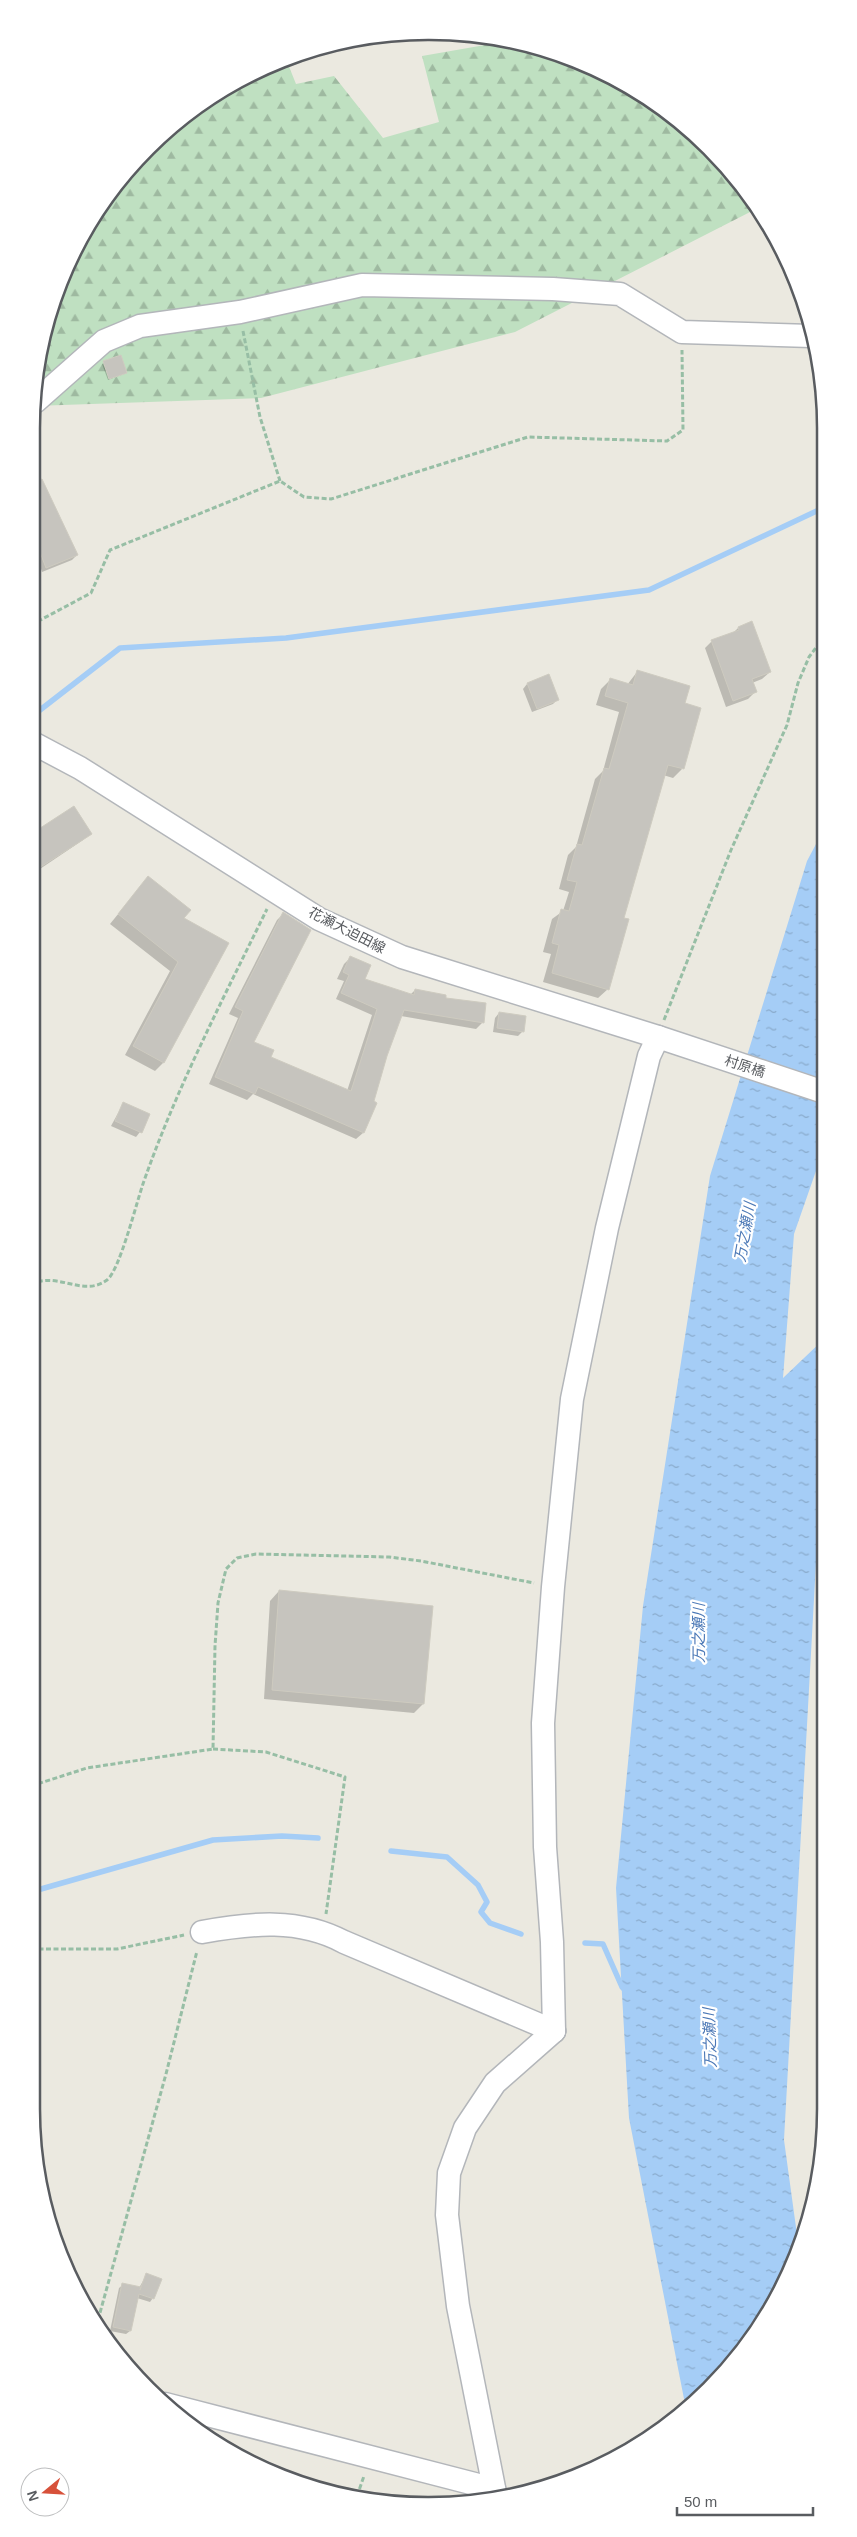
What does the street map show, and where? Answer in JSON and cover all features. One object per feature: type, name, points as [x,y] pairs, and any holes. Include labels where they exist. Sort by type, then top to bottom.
[{"type":"street","points":[[42,396],[104,341],[140,326],[240,312],[362,285],[552,289],[620,294],[682,332],[806,336]]},
{"type":"street","name":"花瀬大迫田線","points":[[40,746],[56,754],[319,919],[402,958],[662,1038]]},
{"type":"street","points":[[554,2031],[552,1942],[545,1848],[543,1723],[552,1587],[572,1399],[607,1228],[649,1056],[662,1038]]},
{"type":"street","name":"村原橋","points":[[662,1038],[817,1090]]},
{"type":"street","points":[[202,1932],[236,1925],[277,1924],[323,1931],[344,1942],[554,2031]]},
{"type":"street","points":[[495,2492],[458,2306],[447,2215],[449,2173],[464,2128],[495,2082],[554,2031]]},
{"type":"street","points":[[181,2408],[489,2492]]},
{"type":"path","points":[[240,312],[247,359],[260,417],[280,481],[304,497],[331,498],[528,436],[667,441],[683,430],[682,332]]},
{"type":"path","points":[[40,620],[91,593],[110,550],[280,481]]},
{"type":"path","points":[[662,1038],[728,858],[787,724],[798,683],[809,657],[817,646]]},
{"type":"path","points":[[40,1282],[54,1280],[84,1287],[97,1286],[109,1278],[116,1264],[144,1179],[184,1078],[277,891]]},
{"type":"path","points":[[213,1749],[215,1646],[218,1603],[226,1569],[237,1558],[256,1554],[389,1557],[421,1561],[552,1587]]},
{"type":"path","points":[[40,1783],[87,1768],[213,1749],[266,1752],[346,1777],[323,1931]]},
{"type":"path","points":[[40,1949],[117,1949],[202,1932],[166,2074],[99,2315]]},
{"type":"green space","points":[[488,44],[529,53],[600,80],[644,105],[685,136],[721,172],[751,212],[515,332],[261,398],[41,406],[43,378],[53,328],[80,257],[92,234],[120,192],[136,172],[172,136],[213,105],[234,92],[289,67],[296,84],[334,76],[383,138],[439,122],[422,56]]},
{"type":"water","name":"万之瀬川","points":[[817,842],[817,1168],[794,1234],[783,1378],[817,1346],[817,1560],[784,2140],[797,2231],[777,2280],[752,2324],[721,2365],[685,2401],[629,2118],[616,1888],[643,1606],[710,1176],[807,861]]},
{"type":"building","points":[[121,355],[127,373],[109,379],[103,361]]},
{"type":"building","points":[[42,479],[78,555],[46,568],[40,552],[40,480]]},
{"type":"building","points":[[752,621],[771,672],[752,679],[757,692],[733,701],[711,640],[739,630],[738,627]]},
{"type":"building","points":[[637,670],[690,686],[685,703],[701,708],[684,769],[668,765],[624,918],[629,919],[609,990],[552,973],[559,945],[552,943],[561,909],[569,911],[577,882],[567,880],[577,844],[582,845],[604,768],[609,769],[628,703],[605,696],[610,678],[633,685]]},
{"type":"building","points":[[549,674],[559,700],[537,709],[527,683]]},
{"type":"building","points":[[74,806],[92,834],[40,867],[40,828]]},
{"type":"building","points":[[148,876],[191,910],[184,918],[229,943],[164,1063],[133,1046],[178,962],[118,914]]},
{"type":"building","points":[[283,912],[311,930],[254,1042],[274,1050],[271,1057],[351,1091],[377,1009],[341,993],[349,975],[343,972],[350,956],[371,965],[365,979],[414,995],[415,989],[446,995],[446,998],[486,1003],[484,1023],[404,1010],[387,1056],[374,1101],[377,1103],[364,1133],[258,1087],[255,1094],[215,1077],[243,1011],[235,1007]]},
{"type":"building","points":[[499,1012],[526,1016],[524,1032],[497,1028]]},
{"type":"building","points":[[123,1102],[150,1114],[142,1133],[115,1121]]},
{"type":"building","points":[[279,1590],[433,1606],[424,1704],[272,1690]]},
{"type":"building","points":[[146,2273],[162,2279],[154,2299],[139,2294],[131,2331],[113,2327],[122,2283],[141,2287],[140,2290]]},
{"type":"waterway","points":[[40,710],[120,648],[286,638],[649,590],[817,511]]},
{"type":"waterway","points":[[40,1889],[213,1840],[282,1836],[318,1838]]},
{"type":"waterway","points":[[391,1851],[447,1857],[478,1885],[487,1902],[481,1912],[490,1923],[521,1934]]},
{"type":"waterway","points":[[585,1943],[603,1944],[622,1987],[627,1992]]}]
